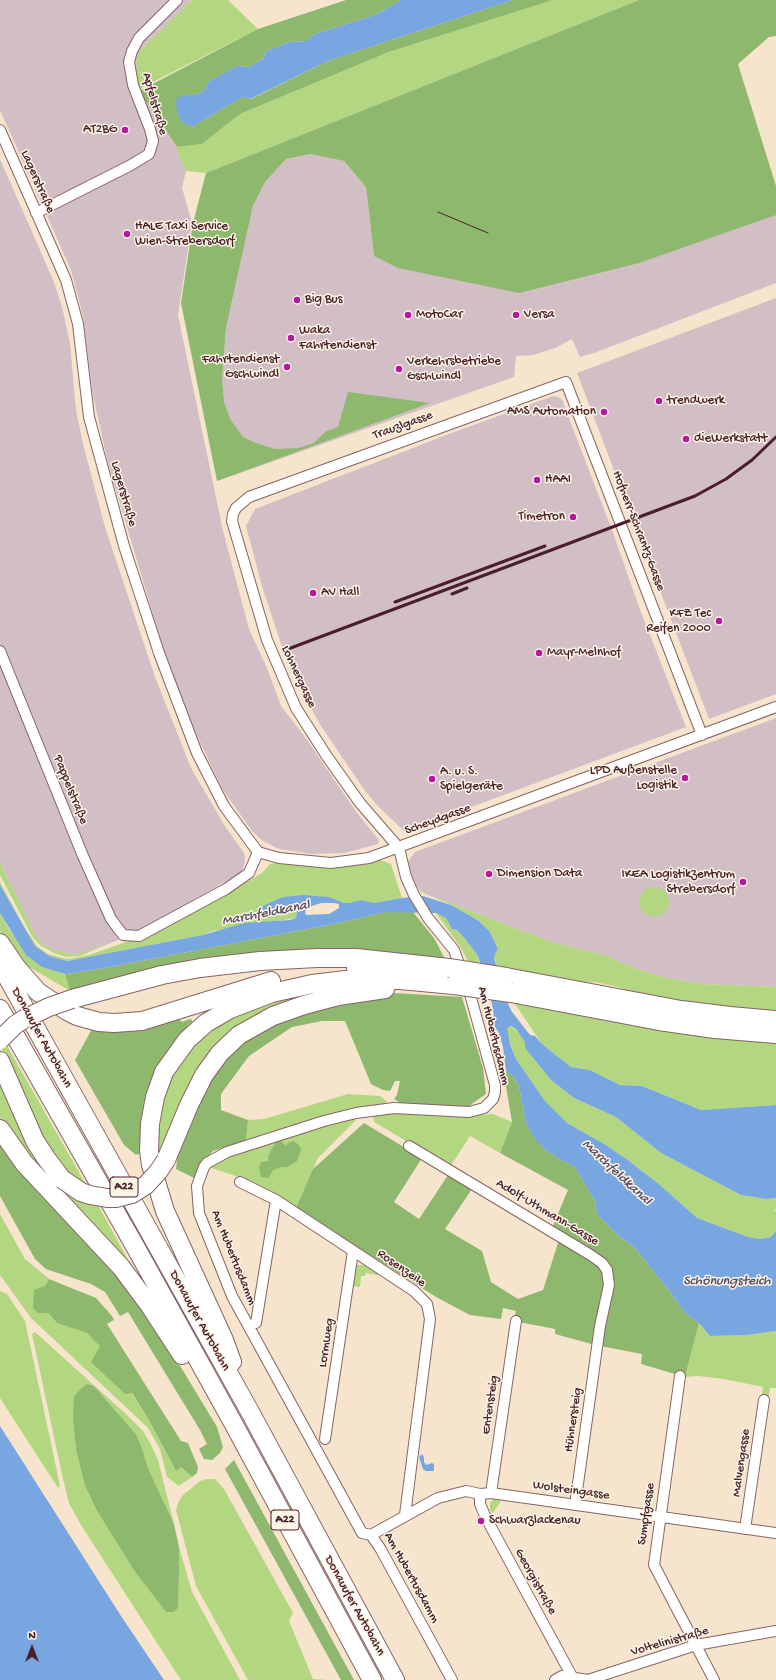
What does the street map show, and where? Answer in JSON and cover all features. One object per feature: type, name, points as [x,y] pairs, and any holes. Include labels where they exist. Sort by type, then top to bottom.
[{"type":"highway","points":[[0,944],[30,983],[48,1000],[76,1016],[114,1024],[142,1021],[158,1017],[281,978],[331,970],[405,964]]},
{"type":"highway","points":[[0,1040],[15,1025],[49,1007],[72,999],[162,975],[252,962],[296,959],[356,958],[449,968],[509,985],[659,1021],[715,1029],[776,1034]]},
{"type":"highway","name":"Donauufer Autobahn","points":[[0,964],[249,1410],[395,1680]]},
{"type":"highway","points":[[249,1410],[224,1340],[174,1233],[155,1182],[150,1158],[149,1135],[152,1109],[159,1084],[171,1061],[192,1036],[219,1014],[243,1003],[272,993],[333,982],[379,978],[454,986],[509,985],[688,1011],[776,1020]]},
{"type":"highway","points":[[0,1061],[35,1141],[62,1179],[81,1192],[90,1195],[116,1198],[132,1194],[146,1185],[158,1172],[166,1160],[189,1105],[204,1075],[228,1044],[250,1028],[290,1009],[326,998],[358,992],[430,984]]},
{"type":"highway","name":"Donauufer Autobahn","points":[[0,1009],[136,1248],[232,1421],[372,1680]]},
{"type":"highway","points":[[0,1129],[24,1163],[125,1272],[150,1306],[218,1407],[232,1421]]},
{"type":"street","name":"Apfelstraße","points":[[36,213],[131,165],[149,154],[153,141],[150,129],[133,85],[129,62],[132,51],[139,38],[177,0]]},
{"type":"street","name":"Lagerstraße","points":[[0,130],[66,280],[78,324],[89,417],[124,546],[159,653],[197,752],[224,806],[258,852]]},
{"type":"street","name":"Trauzlgasse","points":[[249,497],[566,382]]},
{"type":"street","name":"Hofherr-Schrantz-Gasse","points":[[566,382],[702,735]]},
{"type":"street","name":"Lohnergasse","points":[[249,497],[236,508],[232,521],[267,640],[296,708],[360,803],[399,848]]},
{"type":"street","name":"Pappelstraße","points":[[0,651],[83,856],[111,919],[123,935],[139,936],[226,889],[249,872],[258,852]]},
{"type":"street","name":"Scheydgasse","points":[[258,852],[279,858],[331,863],[369,858],[776,707]]},
{"type":"street","name":"Am Hubertusdamm","points":[[399,848],[406,877],[414,895],[428,918],[454,950],[470,994],[495,1085],[496,1092],[493,1099],[484,1108],[469,1112],[394,1108],[356,1113],[324,1121],[227,1152],[207,1163],[197,1186],[199,1213],[232,1296],[362,1533],[371,1535],[452,1680]]},
{"type":"street","name":"Adolf-Uthmann-Gasse","points":[[410,1146],[589,1254],[602,1264],[607,1270],[609,1278],[600,1326],[599,1340]]},
{"type":"street","name":"Rosenzeile","points":[[240,1182],[276,1200],[414,1292],[427,1304],[430,1319],[405,1515]]},
{"type":"street","points":[[256,1323],[276,1200]]},
{"type":"street","name":"Lormweg","points":[[325,1439],[353,1251]]},
{"type":"street","name":"Entensteig","points":[[491,1493],[516,1322]]},
{"type":"street","name":"Hühnersteig","points":[[575,1505],[599,1340]]},
{"type":"street","name":"Sumpfgasse","points":[[680,1376],[654,1565],[714,1680]]},
{"type":"street","name":"Malvengasse","points":[[745,1529],[764,1400]]},
{"type":"street","name":"Wolsteingasse","points":[[371,1535],[438,1498],[466,1491],[480,1494],[491,1493],[776,1534]]},
{"type":"street","name":"Georgistraße","points":[[480,1494],[480,1504],[486,1518],[574,1679]]},
{"type":"street","name":"Voltelinistraße","points":[[555,1680],[562,1676],[588,1680],[696,1646],[776,1631]]},
{"type":"shaded area","points":[[0,0],[192,0],[139,52],[139,91],[177,147],[177,152],[186,171],[182,188],[192,223],[178,315],[223,531],[249,629],[267,668],[281,706],[305,737],[357,813],[379,840],[378,844],[344,853],[311,854],[279,849],[263,841],[252,831],[222,789],[187,714],[164,652],[107,459],[93,395],[83,316],[71,270],[0,110]]},
{"type":"shaded area","points":[[310,154],[344,161],[366,187],[374,256],[776,214],[776,283],[594,353],[580,357],[572,339],[555,348],[533,355],[516,356],[514,377],[217,481],[226,328],[253,206],[265,182],[286,159]]},
{"type":"shaded area","points":[[0,159],[54,282],[62,307],[70,343],[76,410],[83,444],[105,527],[155,677],[191,768],[225,826],[244,853],[245,862],[242,872],[144,928],[111,943],[75,955],[51,949],[41,943],[33,931],[0,862]]},
{"type":"shaded area","points":[[776,298],[776,694],[709,719],[577,373]]},
{"type":"shaded area","points":[[553,396],[562,400],[612,530],[639,607],[686,727],[407,831],[402,829],[376,804],[363,788],[321,726],[296,682],[282,647],[262,586],[246,526],[255,509],[449,434]]},
{"type":"shaded area","points":[[776,718],[776,987],[702,984],[662,977],[636,969],[606,956],[554,943],[428,895],[420,891],[409,872],[409,860],[415,852]]},
{"type":"green space","points":[[192,0],[228,0],[258,29],[139,89],[136,62],[139,52]]},
{"type":"green space","points":[[346,0],[401,0],[375,15],[315,34],[306,41],[289,42],[265,52],[264,58],[249,67],[237,66],[208,82],[204,91],[195,95],[183,95],[192,127],[242,97],[251,99],[330,60],[513,0],[553,0],[389,52],[240,114],[202,144],[177,147],[139,91],[258,29]]},
{"type":"green space","points":[[553,0],[639,0],[206,173],[186,171],[177,152],[177,147],[202,144],[240,114],[389,52]]},
{"type":"green space","points":[[639,0],[776,0],[776,36],[769,37],[738,64],[776,186],[776,215],[639,263],[519,293],[398,268],[374,256],[366,187],[344,161],[310,154],[286,159],[265,182],[253,206],[226,328],[222,380],[224,402],[230,419],[243,437],[256,443],[275,449],[299,448],[314,443],[325,432],[338,427],[348,392],[430,403],[217,481],[181,303],[193,223],[206,173]]},
{"type":"green space","points":[[380,860],[391,864],[402,898],[374,903],[361,900],[344,903],[329,897],[283,897],[258,909],[295,909],[297,912],[296,918],[213,931],[203,935],[67,961],[49,956],[35,946],[0,885],[0,882],[25,928],[37,946],[48,954],[67,959],[89,955],[170,926],[262,873],[270,864],[282,862],[327,867],[355,865]]},
{"type":"green space","points":[[0,862],[33,931],[41,943],[51,949],[75,955],[110,943],[80,956],[66,957],[41,946],[32,936],[0,875]]},
{"type":"green space","points":[[654,887],[665,891],[669,902],[665,913],[654,917],[643,913],[639,902],[643,891]]},
{"type":"green space","points":[[428,895],[554,943],[607,956],[636,969],[662,977],[702,984],[776,987],[776,1014],[703,1007],[628,993],[622,988],[595,982],[574,984],[498,968],[494,958],[498,949],[490,932],[479,921],[451,905]]},
{"type":"green space","points":[[386,912],[413,912],[434,938],[445,959],[357,951],[70,991],[65,974],[105,968],[334,924]]},
{"type":"green space","points":[[0,913],[9,929],[42,967],[65,974],[70,991],[19,961],[0,931]]},
{"type":"green space","points":[[436,913],[446,918],[452,929],[457,930],[466,940],[478,956],[479,964],[468,961],[459,945]]},
{"type":"green space","points":[[361,984],[284,1007],[157,1158],[159,1111],[171,1075],[192,1046],[236,1014],[302,992]]},
{"type":"green space","points":[[394,993],[462,997],[483,1068],[486,1094],[466,1108],[402,1104],[394,1099],[397,1095],[400,1081],[395,1081],[390,1091],[383,1090],[371,1084],[345,1021],[322,1021],[292,1027],[249,1056],[221,1094],[221,1110],[248,1120],[246,1140],[213,1151],[200,1165],[194,1178],[176,1169],[178,1152],[195,1108],[223,1059],[251,1035],[304,1012],[344,1002]]},
{"type":"green space","points":[[513,1001],[776,1041],[776,1105],[701,1110],[642,1086],[620,1085],[590,1070],[571,1067],[542,1044]]},
{"type":"green space","points":[[177,1017],[182,1022],[190,1019],[192,1022],[187,1026],[188,1028],[144,1120],[140,1134],[141,1153],[136,1155],[124,1145],[75,1060],[92,1029]]},
{"type":"green space","points":[[509,1026],[515,1029],[523,1038],[525,1048],[551,1080],[574,1098],[616,1117],[661,1153],[741,1195],[767,1199],[776,1198],[776,1209],[774,1211],[776,1211],[776,1231],[771,1237],[761,1239],[748,1237],[697,1218],[660,1185],[629,1161],[606,1145],[567,1123],[545,1101],[516,1059],[507,1034],[507,1028]]},
{"type":"green space","points":[[6,1044],[88,1188],[74,1180],[34,1127],[2,1049]]},
{"type":"green space","points":[[506,1071],[513,1076],[519,1086],[526,1123],[544,1149],[574,1166],[595,1201],[597,1214],[620,1237],[635,1248],[685,1313],[699,1323],[685,1377],[641,1364],[642,1354],[595,1345],[555,1334],[555,1329],[519,1322],[514,1319],[516,1311],[503,1308],[501,1319],[470,1315],[436,1297],[296,1208],[313,1169],[364,1123],[422,1158],[394,1202],[419,1219],[448,1175],[472,1189],[445,1229],[482,1251],[491,1282],[518,1299],[543,1290],[559,1240],[552,1228],[568,1190],[500,1153],[512,1122],[505,1081]]},
{"type":"green space","points":[[0,1072],[31,1146],[97,1203],[132,1267],[128,1269],[10,1136],[0,1117]]},
{"type":"green space","points":[[348,1094],[380,1096],[387,1102],[385,1105],[371,1106],[310,1120],[246,1140],[248,1120],[264,1119]]},
{"type":"green space","points":[[381,1113],[460,1116],[493,1114],[512,1122],[500,1153],[470,1136],[450,1167],[374,1122],[373,1117]]},
{"type":"green space","points":[[352,1117],[356,1120],[318,1158],[296,1208],[239,1177],[211,1168],[217,1160]]},
{"type":"green space","points":[[277,1141],[281,1141],[286,1146],[288,1143],[293,1141],[298,1144],[301,1149],[297,1161],[287,1167],[281,1167],[273,1170],[269,1178],[261,1177],[259,1167],[261,1162],[269,1161],[268,1157]]},
{"type":"green space","points":[[0,1145],[29,1181],[88,1239],[147,1311],[217,1427],[223,1447],[220,1453],[212,1460],[204,1459],[199,1449],[207,1444],[200,1430],[128,1312],[120,1316],[105,1292],[91,1284],[46,1269],[35,1259],[0,1196]]},
{"type":"green space","points":[[0,1214],[25,1259],[49,1279],[45,1286],[48,1313],[57,1323],[87,1333],[101,1346],[150,1422],[176,1471],[181,1467],[192,1477],[179,1486],[167,1477],[160,1449],[148,1428],[31,1318],[0,1275]]},
{"type":"green space","points":[[354,1265],[366,1265],[378,1273],[377,1275],[366,1273],[365,1276],[361,1276],[360,1287],[352,1286]]},
{"type":"green space","points":[[49,1279],[96,1298],[112,1316],[114,1320],[107,1324],[181,1441],[188,1443],[198,1467],[197,1473],[192,1477],[181,1467],[176,1471],[150,1422],[132,1393],[125,1394],[91,1362],[100,1346],[87,1333],[57,1323],[48,1313],[38,1313],[33,1308],[34,1290],[45,1286]]},
{"type":"green space","points":[[0,1291],[7,1294],[25,1321],[60,1486],[58,1488],[0,1398]]},
{"type":"green space","points":[[699,1323],[710,1336],[747,1335],[776,1331],[776,1388],[770,1388],[768,1401],[761,1399],[763,1387],[724,1379],[698,1376],[685,1377]]},
{"type":"green space","points":[[35,1332],[128,1416],[143,1431],[158,1460],[174,1524],[148,1468],[136,1434],[94,1386],[73,1421],[76,1450],[85,1486],[97,1511],[135,1572],[166,1612],[178,1608],[179,1547],[192,1592],[240,1680],[181,1680],[81,1525],[69,1503],[63,1479],[32,1334]]},
{"type":"green space","points":[[86,1384],[94,1386],[136,1434],[148,1468],[174,1524],[179,1547],[179,1574],[178,1608],[173,1612],[166,1612],[135,1572],[97,1511],[85,1486],[76,1450],[73,1421],[74,1396]]},
{"type":"green space","points":[[234,1460],[354,1680],[341,1680],[225,1469]]},
{"type":"green space","points":[[215,1479],[224,1489],[293,1613],[289,1621],[313,1679],[327,1680],[248,1680],[196,1586],[176,1510],[182,1496],[200,1481]]},
{"type":"green space","points":[[494,1499],[501,1501],[493,1513],[490,1510],[490,1503]]},
{"type":"water","points":[[401,0],[513,0],[330,60],[250,99],[242,97],[192,127],[182,122],[177,113],[176,99],[183,95],[195,95],[204,91],[208,82],[237,66],[249,67],[264,58],[265,52],[289,42],[306,41],[315,34],[375,15]]},
{"type":"water","name":"Schönungsteich","points":[[0,885],[35,946],[49,956],[67,961],[203,935],[244,923],[290,920],[296,918],[297,912],[295,909],[266,913],[257,911],[269,903],[283,897],[303,895],[329,897],[344,903],[361,900],[374,903],[423,896],[451,905],[479,921],[490,932],[498,949],[494,958],[507,1002],[512,1012],[530,1035],[535,1036],[542,1044],[571,1067],[590,1070],[620,1085],[642,1086],[701,1110],[776,1105],[776,1198],[767,1199],[741,1195],[661,1153],[616,1117],[574,1098],[551,1080],[525,1048],[525,1042],[516,1029],[511,1026],[507,1028],[510,1044],[516,1059],[545,1101],[567,1123],[606,1145],[629,1161],[660,1185],[697,1218],[748,1237],[761,1239],[771,1237],[776,1231],[776,1331],[747,1335],[710,1336],[699,1323],[685,1313],[635,1248],[620,1237],[597,1214],[595,1201],[574,1166],[544,1149],[534,1137],[526,1123],[519,1086],[513,1076],[506,1071],[503,1047],[499,1033],[492,1022],[494,1017],[492,1004],[478,956],[457,930],[452,929],[446,918],[436,913],[386,912],[334,924],[105,968],[65,974],[42,967],[26,955],[0,913]],"holes":[[[321,903],[339,904],[339,908],[329,914],[306,915],[305,912],[309,907]]]},
{"type":"water","points":[[0,1426],[121,1616],[164,1680],[0,1680]]},
{"type":"water","points":[[422,1454],[426,1465],[432,1463],[434,1464],[434,1471],[426,1471],[423,1469],[419,1457]]},
{"type":"tram line","points":[[438,212],[488,233]]},
{"type":"railway","points":[[288,649],[695,496],[726,479],[752,460],[776,437]]},
{"type":"railway","points":[[395,602],[545,546]]},
{"type":"railway","points":[[452,594],[467,588]]},
{"type":"place","name":"AT2BG","points":[[125,130]]},
{"type":"place","name":"HALE Taxi Service Wien-Strebersdorf","points":[[127,234]]},
{"type":"place","name":"Big Bus","points":[[297,300]]},
{"type":"place","name":"MotoCar","points":[[408,315]]},
{"type":"place","name":"Versa","points":[[516,315]]},
{"type":"place","name":"Waka Fahrtendienst","points":[[291,338]]},
{"type":"place","name":"Fahrtendienst Gschwindl","points":[[287,367]]},
{"type":"place","name":"Verkehrsbetriebe Gschwindl","points":[[399,369]]},
{"type":"place","name":"trendwerk","points":[[659,401]]},
{"type":"place","name":"AMS Automation","points":[[604,412]]},
{"type":"place","name":"dieWerkstatt","points":[[686,439]]},
{"type":"place","name":"HAAI","points":[[537,480]]},
{"type":"place","name":"Timetron","points":[[573,517]]},
{"type":"place","name":"AV Hall","points":[[313,593]]},
{"type":"place","name":"KFZ Tec Reifen 2000","points":[[719,621]]},
{"type":"place","name":"Mayr-Melnhof","points":[[539,653]]},
{"type":"place","name":"LPD Außenstelle Logistik","points":[[685,778]]},
{"type":"place","name":"A. u. S. Spielgeräte","points":[[432,779]]},
{"type":"place","name":"Dimension Data","points":[[489,874]]},
{"type":"place","name":"IKEA Logistikzentrum Strebersdorf","points":[[743,882]]},
{"type":"place","name":"Schwarzlackenau","points":[[481,1521]]},
{"type":"water label","name":"Marchfeldkanal","points":[[266,914]]},
{"type":"water label","name":"Marchfeldkanal","points":[[616,1173]]}]
